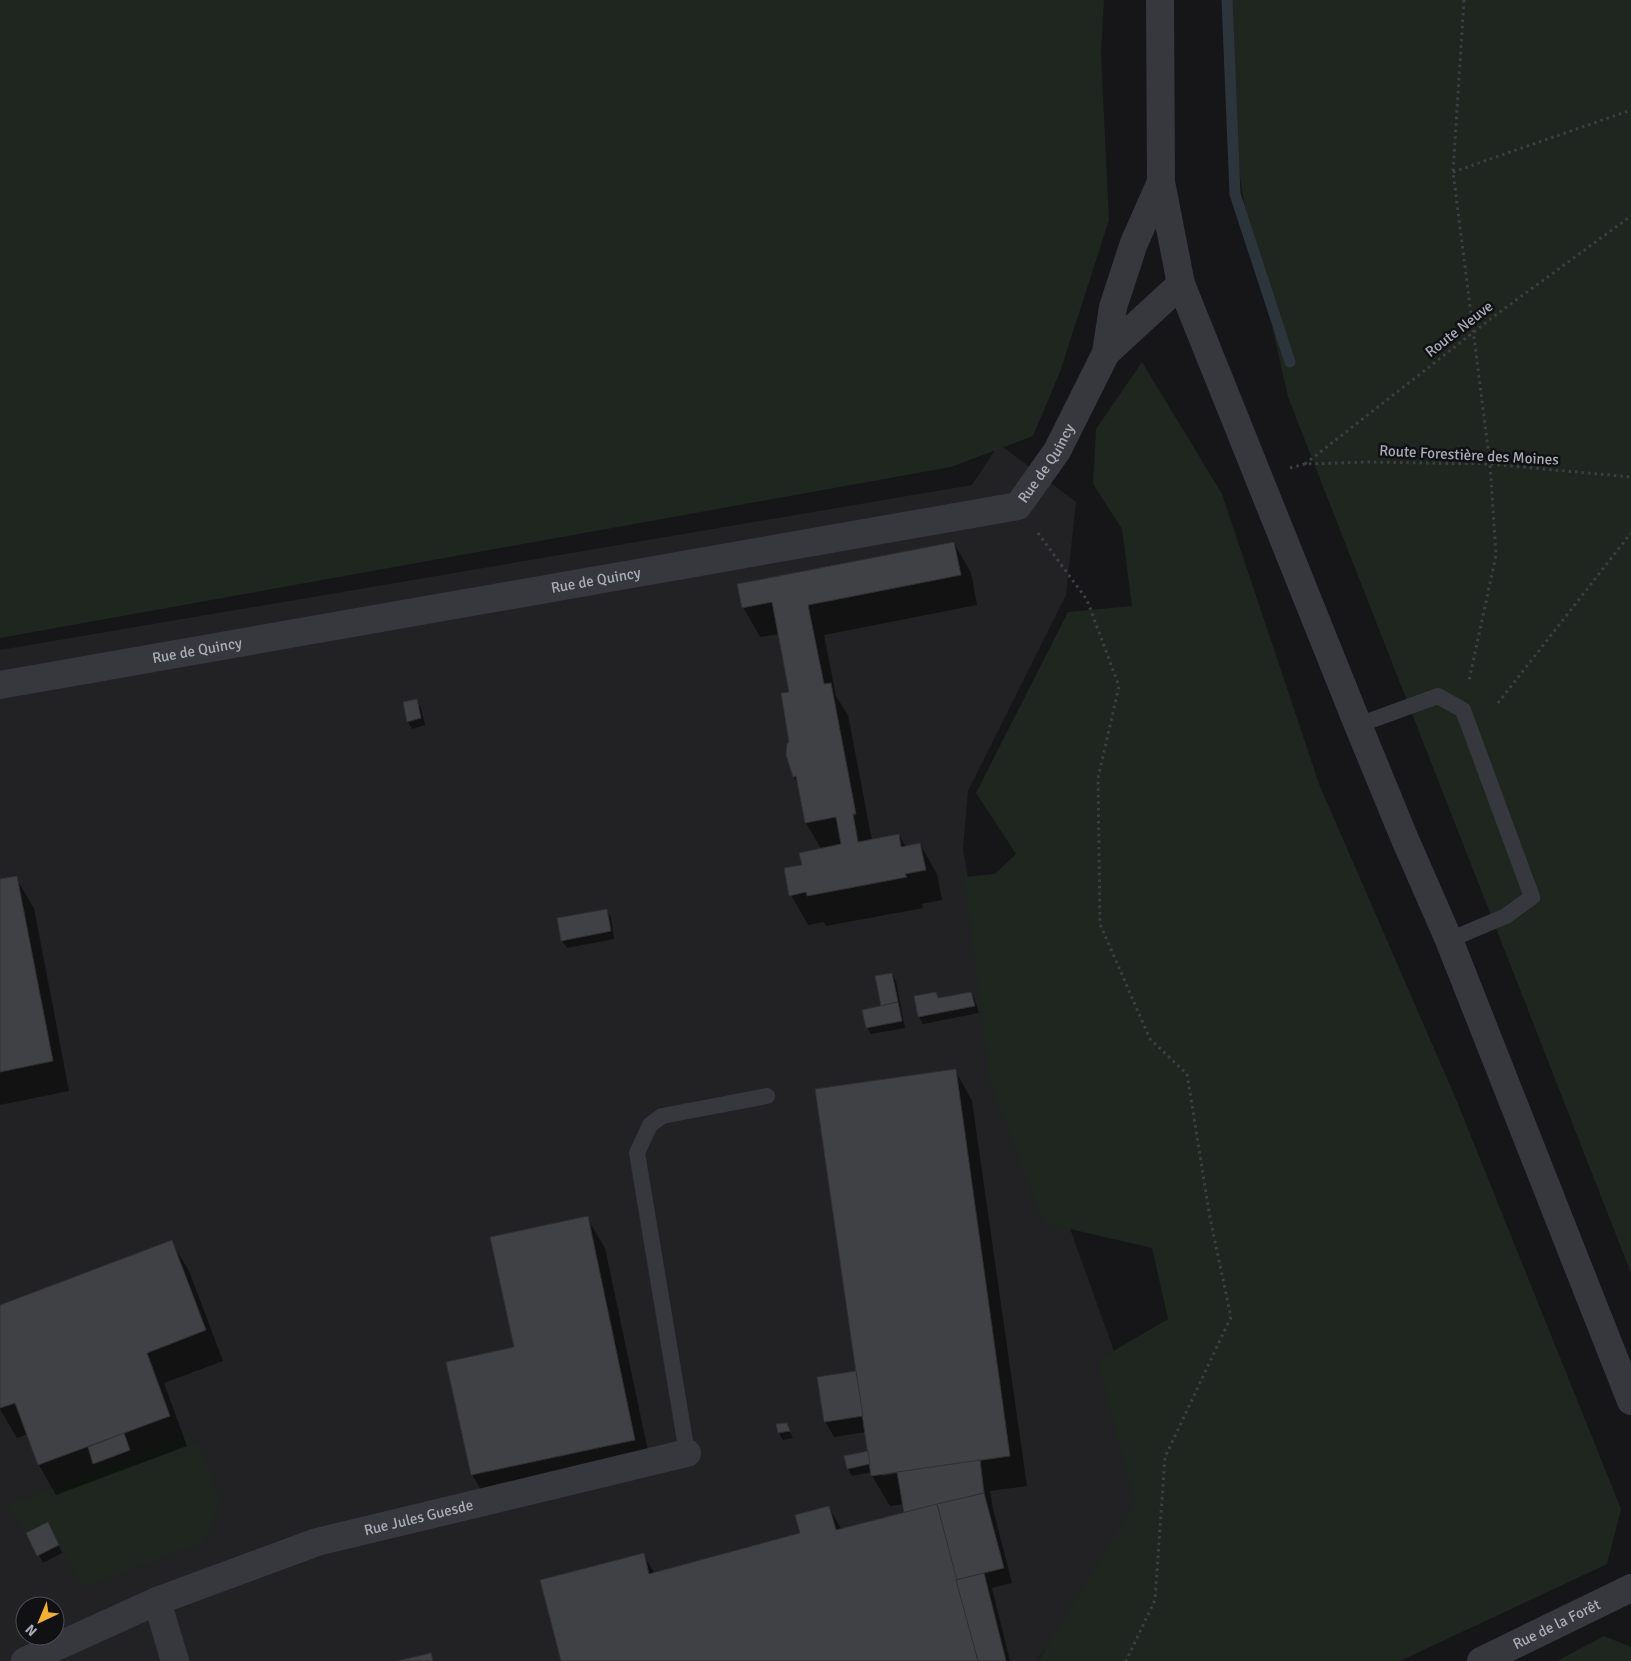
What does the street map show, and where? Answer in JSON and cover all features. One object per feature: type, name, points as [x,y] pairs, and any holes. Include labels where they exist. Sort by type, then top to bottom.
[{"type":"street","points":[[1160,0],[1161,182],[1181,284],[1358,725],[1449,940],[1631,1401]]},
{"type":"street","name":"Rue de Quincy","points":[[0,685],[1018,506],[1057,451],[1106,353],[1113,306],[1134,243],[1161,182]]},
{"type":"street","name":"Rue de Quincy","points":[[1106,353],[1181,284]]},
{"type":"street","name":"Rue Jules Guesde","points":[[25,1661],[157,1601],[317,1542],[687,1454]]},
{"type":"street","name":"Rue de la Forêt","points":[[1481,1661],[1631,1588]]},
{"type":"street","points":[[157,1601],[175,1661]]},
{"type":"lane","points":[[1358,725],[1438,696],[1463,710],[1532,898],[1506,916],[1449,940]]},
{"type":"lane","points":[[687,1454],[637,1153],[650,1125],[662,1116],[766,1096]]},
{"type":"path","points":[[1463,710],[1496,555],[1490,464],[1453,172],[1464,0]]},
{"type":"path","points":[[1453,172],[1631,110]]},
{"type":"path","name":"Route Neuve","points":[[1305,464],[1493,317],[1631,216]]},
{"type":"path","name":"Route Forestière des Moines","points":[[1305,464],[1367,462],[1490,464],[1631,476]]},
{"type":"path","points":[[1018,506],[1087,600],[1119,686],[1098,778],[1100,924],[1150,1039],[1187,1074],[1210,1218],[1230,1317],[1165,1457],[1155,1600],[1126,1661]]},
{"type":"path","points":[[1498,703],[1631,533]]},
{"type":"shaded area","points":[[0,0],[1104,0],[1101,53],[1109,220],[1060,372],[1033,436],[951,467],[0,638]]},
{"type":"shaded area","points":[[1229,0],[1631,0],[1631,1273],[1288,397],[1244,203],[1225,76]]},
{"type":"shaded area","points":[[1142,362],[1222,494],[1319,784],[1456,1099],[1621,1509],[1607,1564],[1400,1661],[1038,1661],[1135,1503],[1098,1360],[1168,1319],[1152,1248],[1044,1223],[990,1082],[964,877],[995,874],[1016,854],[976,793],[1068,612],[1132,606],[1122,529],[1093,484],[1096,429]]},
{"type":"shaded area","points":[[999,444],[1076,502],[1066,595],[968,791],[963,848],[990,1005],[1155,1466],[1141,1511],[1037,1661],[0,1661],[0,650],[972,485]]},
{"type":"shaded area","points":[[182,1435],[200,1446],[220,1502],[205,1541],[83,1588],[48,1523],[26,1533],[7,1506]]},
{"type":"shaded area","points":[[1604,1636],[1631,1647],[1631,1661],[1557,1661]]},
{"type":"building","points":[[954,542],[961,575],[808,605],[824,684],[831,683],[856,814],[853,814],[858,842],[899,834],[901,847],[920,843],[926,870],[905,874],[907,877],[807,896],[806,892],[789,896],[784,868],[802,865],[799,853],[841,844],[836,817],[805,823],[796,776],[793,777],[786,755],[789,742],[781,693],[789,692],[772,602],[742,608],[737,584]]},
{"type":"building","points":[[417,699],[421,718],[407,722],[403,702]]},
{"type":"building","points":[[17,876],[53,1061],[0,1072],[0,879]]},
{"type":"building","points":[[607,909],[611,931],[561,941],[557,918]]},
{"type":"building","points":[[892,973],[898,1002],[881,1006],[875,976]]},
{"type":"building","points":[[936,992],[938,998],[971,992],[975,1006],[918,1017],[914,996]]},
{"type":"building","points":[[898,1002],[902,1021],[866,1028],[862,1010]]},
{"type":"building","points":[[956,1069],[1010,1456],[871,1476],[815,1089]]},
{"type":"building","points":[[588,1216],[635,1440],[471,1475],[446,1362],[514,1347],[490,1237]]},
{"type":"building","points":[[172,1240],[206,1330],[147,1353],[170,1416],[38,1465],[15,1403],[0,1408],[0,1305]]},
{"type":"building","points":[[856,1371],[863,1416],[824,1422],[817,1377]]},
{"type":"building","points":[[787,1423],[790,1431],[778,1433],[776,1424]]},
{"type":"building","points":[[124,1433],[130,1450],[93,1464],[88,1447]]},
{"type":"building","points":[[868,1451],[870,1464],[847,1469],[844,1456]]},
{"type":"building","points":[[980,1460],[984,1493],[904,1513],[897,1472]]},
{"type":"building","points":[[984,1493],[1004,1568],[956,1580],[937,1504]]},
{"type":"building","points":[[937,1504],[978,1661],[561,1661],[540,1580],[644,1553],[649,1574],[800,1533],[795,1515],[829,1506],[836,1530]]},
{"type":"building","points":[[48,1522],[59,1545],[37,1556],[26,1533]]},
{"type":"building","points":[[984,1573],[1006,1661],[978,1661],[956,1580]]},
{"type":"building","points":[[431,1653],[433,1661],[397,1661]]},
{"type":"waterway","points":[[1227,0],[1235,194],[1290,362]]}]
